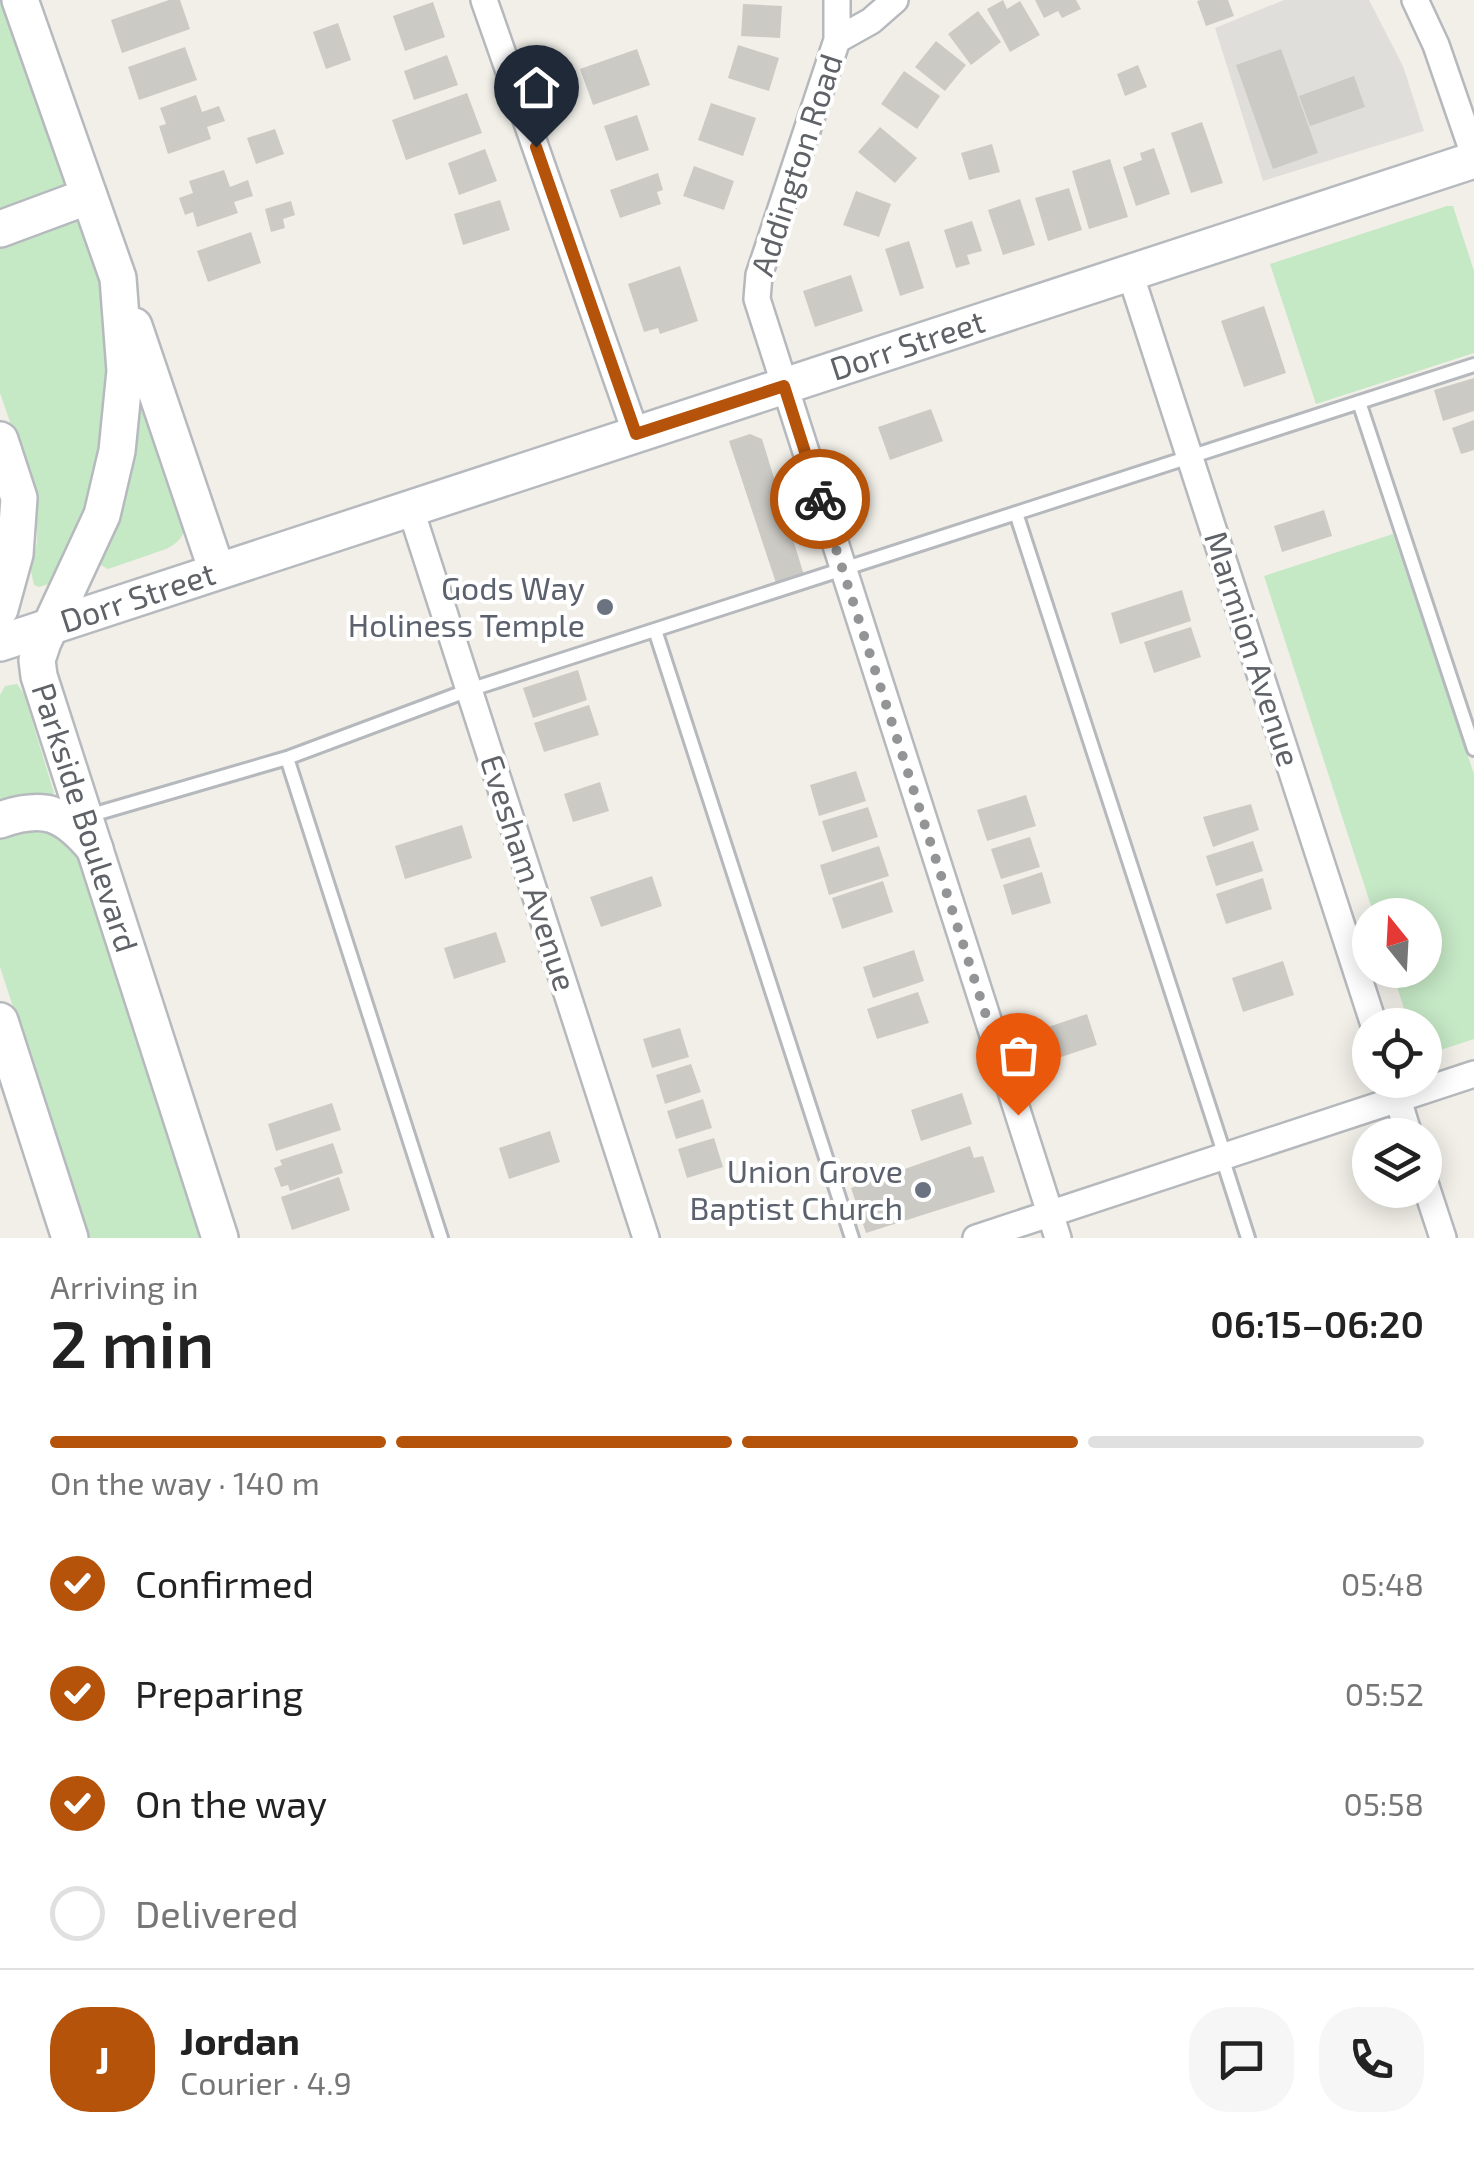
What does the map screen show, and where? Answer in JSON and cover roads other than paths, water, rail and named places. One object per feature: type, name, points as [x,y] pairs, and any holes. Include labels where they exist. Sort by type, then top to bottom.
[{"type":"street","name":"Parkside Boulevard","points":[[20,0],[218,571]]},
{"type":"street","points":[[484,0],[636,434]]},
{"type":"street","name":"Addington Road","points":[[837,0],[837,40],[759,276],[756,299],[1054,1226]]},
{"type":"street","points":[[837,40],[871,21],[895,0]]},
{"type":"street","points":[[1414,0],[1436,44],[1474,158]]},
{"type":"street","name":"Dorr Street","points":[[0,643],[1474,158]]},
{"type":"street","points":[[0,229],[89,196]]},
{"type":"street","name":"Marmion Avenue","points":[[1130,274],[1368,1008]]},
{"type":"street","name":"Parkside Boulevard","points":[[118,278],[125,371],[117,451],[102,515],[37,660],[220,1238]]},
{"type":"street","points":[[0,440],[19,498],[16,554],[0,609]]},
{"type":"street","name":"Evesham Avenue","points":[[410,507],[646,1238]]},
{"type":"street","points":[[0,820],[31,811],[57,815],[91,833]]},
{"type":"street","points":[[0,1021],[70,1238]]},
{"type":"street","points":[[1442,1080],[1474,1074]]},
{"type":"street","points":[[976,1238],[1054,1226],[1374,1098]]},
{"type":"street","points":[[1433,1208],[1443,1238]]},
{"type":"lane","points":[[91,833],[469,690],[1474,365]]},
{"type":"lane","points":[[1359,402],[1474,749]]},
{"type":"lane","points":[[1016,513],[1248,1238]]},
{"type":"lane","points":[[655,630],[852,1238]]},
{"type":"lane","points":[[287,758],[440,1238]]},
{"type":"place","name":"Gods Way Holiness Temple","points":[[605,607]]},
{"type":"place","name":"Union Grove Baptist Church","points":[[923,1190]]}]
